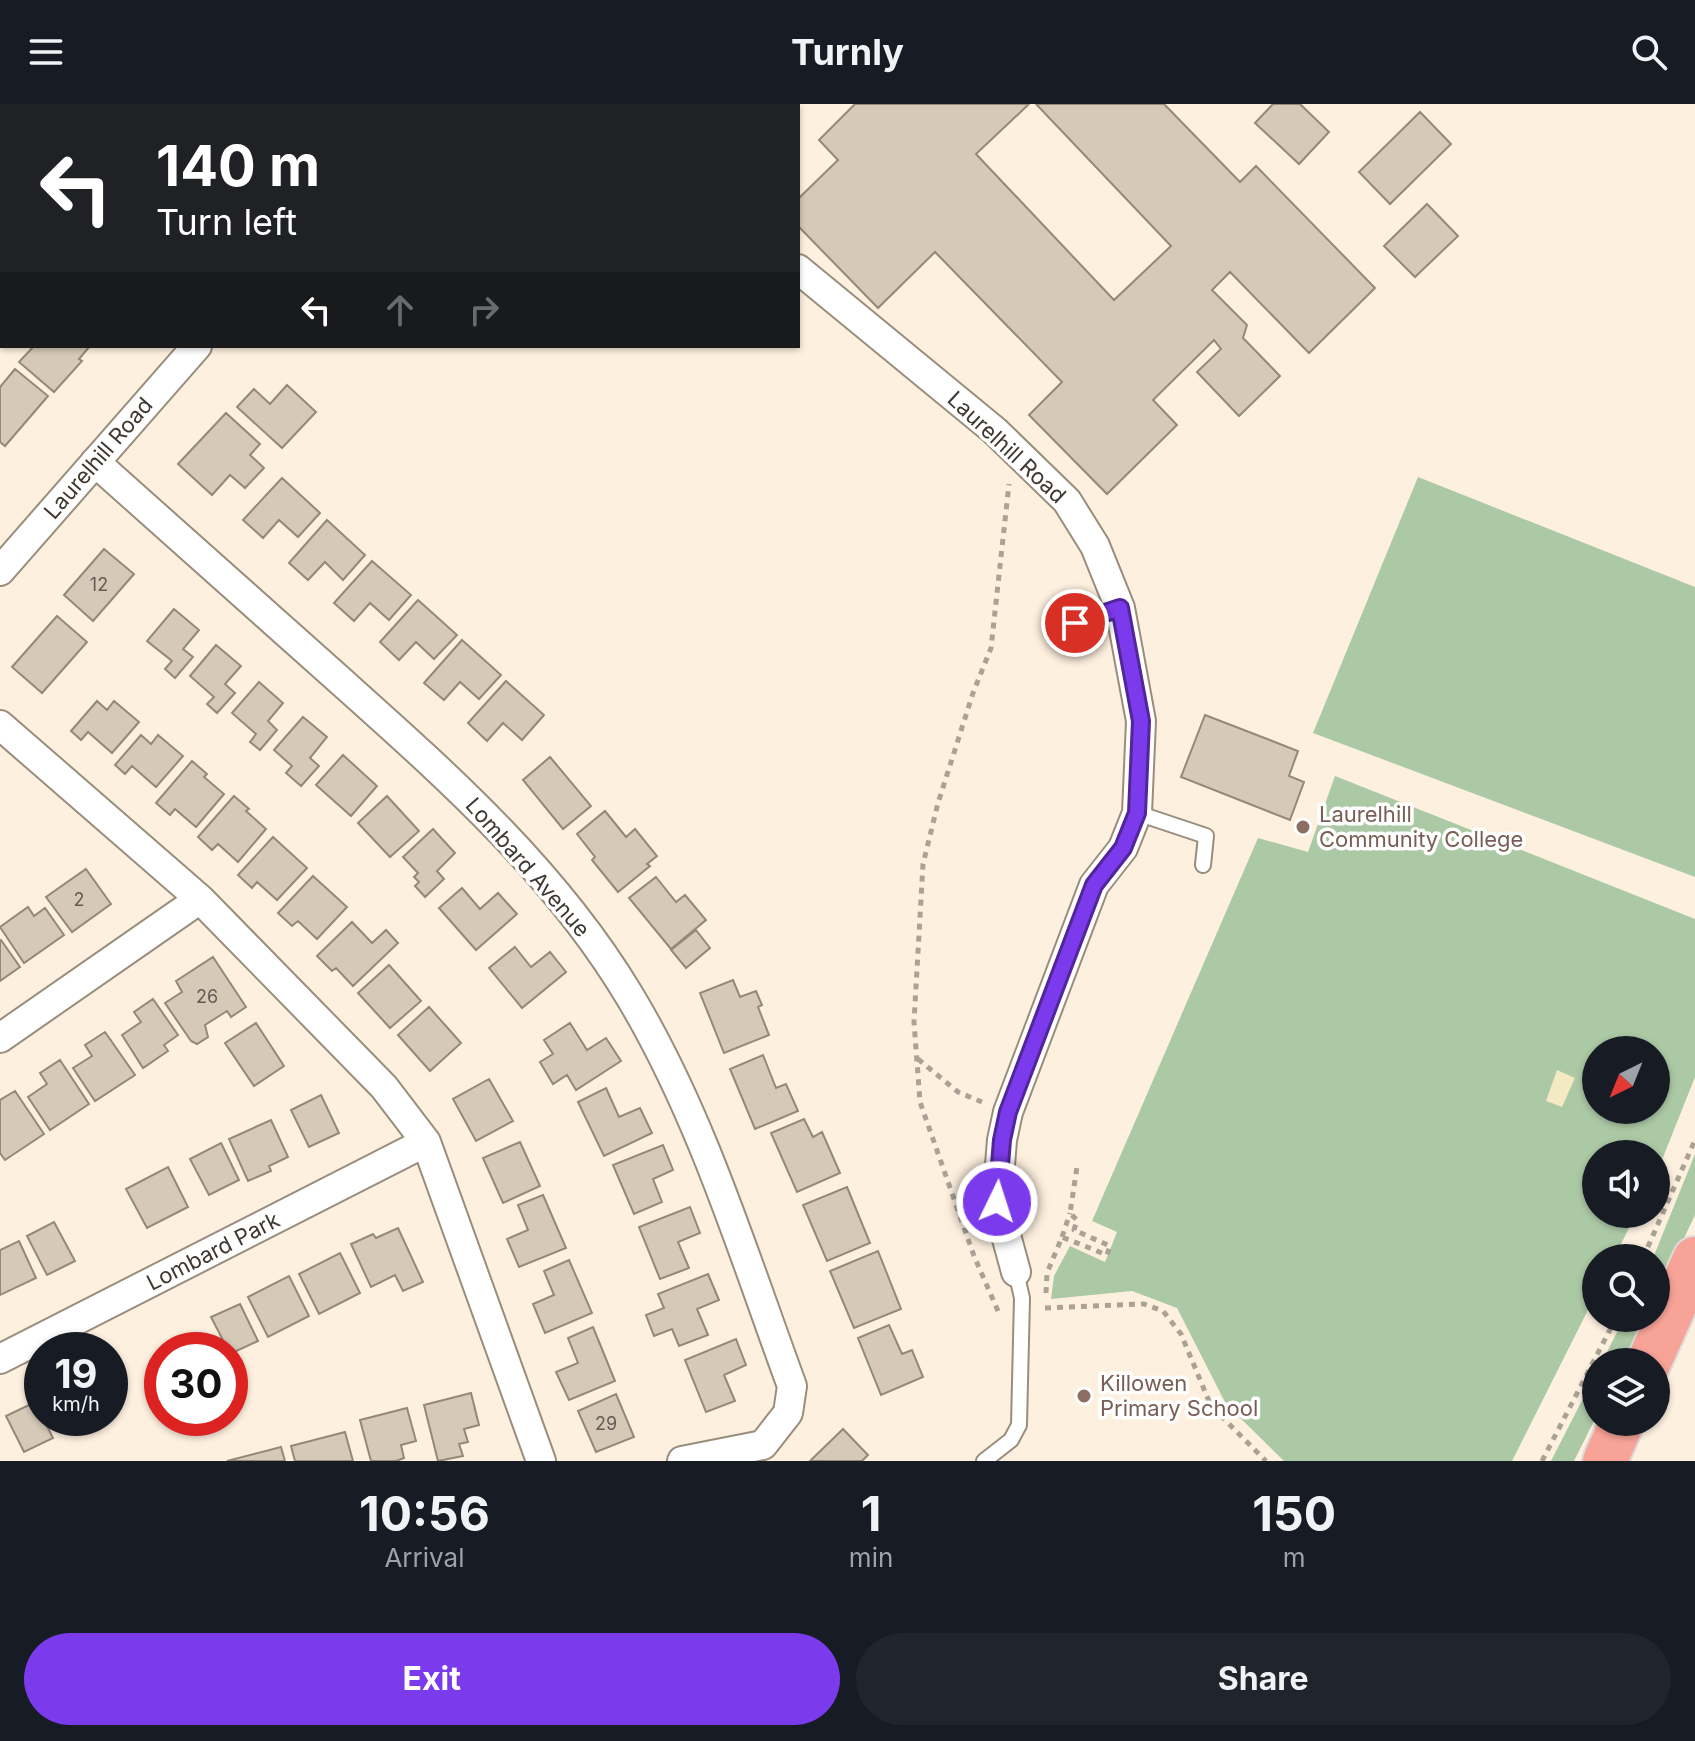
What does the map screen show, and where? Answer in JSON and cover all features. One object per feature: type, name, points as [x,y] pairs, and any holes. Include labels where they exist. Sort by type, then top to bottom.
[{"type":"main road","points":[[1655,1348],[1695,1259]]},
{"type":"main road","points":[[1605,1461],[1616,1436]]},
{"type":"street","name":"Laurelhill Road","points":[[800,271],[995,431],[1067,501],[1095,546],[1120,608],[1141,721],[1137,813],[1123,848],[1094,885],[1008,1112],[1002,1140],[997,1202],[1016,1272]]},
{"type":"street","name":"Laurelhill Road","points":[[0,571],[195,348]]},
{"type":"street","name":"Lombard Avenue","points":[[95,462],[426,757],[498,826],[578,917],[630,996],[693,1119],[792,1386],[788,1413],[763,1445],[682,1461]]},
{"type":"street","points":[[0,725],[200,899],[384,1087],[426,1142],[541,1461]]},
{"type":"street","points":[[0,1038],[200,899]]},
{"type":"street","name":"Lombard Park","points":[[0,1359],[426,1142]]},
{"type":"lane","points":[[1053,630],[1120,608]]},
{"type":"lane","points":[[1137,813],[1206,836],[1203,865]]},
{"type":"lane","points":[[984,1461],[1011,1440],[1019,1425],[1022,1298],[1016,1272]]},
{"type":"path","points":[[995,431],[1008,453],[1009,484],[994,632],[938,803],[923,864],[914,1022],[920,1102],[974,1256],[998,1311],[1144,1304],[1163,1311],[1181,1334],[1211,1406],[1266,1461]]},
{"type":"path","points":[[917,1059],[958,1092],[1008,1112]]},
{"type":"path","points":[[1649,1244],[1695,1140]]},
{"type":"path","points":[[1045,1308],[1047,1273],[1070,1213],[1077,1167]]},
{"type":"path","points":[[1062,1237],[1107,1255],[1110,1246],[1074,1230],[1077,1220],[1070,1213]]},
{"type":"path","points":[[1542,1461],[1609,1332]]},
{"type":"green space","points":[[1418,477],[1695,587],[1695,877],[1313,733]]},
{"type":"green space","points":[[1335,776],[1695,919],[1695,1077],[1670,1140],[1582,1140],[1582,1228],[1629,1228],[1621,1244],[1582,1244],[1582,1322],[1512,1461],[1284,1461],[1226,1404],[1177,1308],[1132,1291],[1051,1299],[1054,1276],[1070,1246],[1105,1262],[1117,1232],[1092,1221],[1258,838],[1308,852]]},
{"type":"green space","points":[[1695,1154],[1695,1215],[1670,1268],[1670,1244],[1659,1244],[1665,1228],[1670,1228],[1670,1216]]},
{"type":"green space","points":[[1617,1332],[1638,1332],[1631,1348],[1609,1348]]},
{"type":"green space","points":[[1582,1400],[1582,1436],[1586,1436],[1574,1461],[1551,1461]]},
{"type":"sand","points":[[1557,1070],[1575,1078],[1562,1107],[1546,1101]]},
{"type":"building","points":[[855,104],[1029,104],[976,154],[1114,300],[1171,246],[1036,104],[1164,104],[1240,182],[1256,166],[1375,288],[1309,353],[1230,272],[1212,290],[1247,325],[1243,338],[1280,376],[1239,416],[1197,372],[1221,349],[1214,340],[1153,400],[1177,425],[1107,494],[1029,415],[1062,382],[935,252],[878,308],[800,228],[800,197],[838,160],[819,140]]},
{"type":"building","points":[[1273,104],[1300,104],[1329,132],[1299,164],[1255,123]]},
{"type":"building","points":[[1420,112],[1451,144],[1390,204],[1359,172]]},
{"type":"building","points":[[1427,204],[1458,236],[1415,277],[1384,246]]},
{"type":"building","points":[[32,348],[88,348],[79,359],[82,361],[54,392],[19,362]]},
{"type":"building","points":[[15,369],[48,396],[5,446],[0,442],[0,387]]},
{"type":"building","points":[[287,385],[316,412],[282,448],[237,407],[254,389],[270,404]]},
{"type":"building","points":[[226,413],[260,444],[250,455],[264,468],[245,488],[230,475],[212,495],[178,464]]},
{"type":"building","points":[[282,478],[320,513],[298,537],[279,520],[263,538],[243,520]]},
{"type":"building","points":[[327,520],[365,555],[343,580],[325,562],[308,580],[289,563]]},
{"type":"building","points":[[104,549],[134,574],[93,621],[64,595]]},
{"type":"building","points":[[372,561],[411,595],[389,620],[370,603],[354,621],[334,603]]},
{"type":"building","points":[[418,600],[457,635],[434,659],[416,642],[399,660],[380,642]]},
{"type":"building","points":[[174,609],[199,630],[183,649],[193,657],[175,678],[165,669],[172,661],[147,641]]},
{"type":"building","points":[[57,616],[87,642],[42,693],[12,667]]},
{"type":"building","points":[[462,640],[501,675],[479,699],[460,682],[444,700],[424,683]]},
{"type":"building","points":[[216,645],[241,666],[225,684],[235,693],[217,713],[207,704],[214,697],[190,676]]},
{"type":"building","points":[[506,681],[544,715],[522,740],[503,723],[487,741],[468,723]]},
{"type":"building","points":[[259,682],[283,703],[268,721],[277,730],[260,750],[250,742],[256,734],[232,713]]},
{"type":"building","points":[[97,701],[107,710],[114,701],[139,722],[112,753],[88,732],[81,740],[71,731]]},
{"type":"building","points":[[1205,715],[1298,751],[1289,776],[1304,782],[1290,820],[1181,777]]},
{"type":"building","points":[[303,717],[327,737],[310,758],[319,766],[301,786],[286,773],[292,766],[274,750]]},
{"type":"building","points":[[141,735],[151,744],[158,735],[183,756],[156,787],[132,766],[125,774],[115,765]]},
{"type":"building","points":[[343,755],[377,786],[351,816],[316,785]]},
{"type":"building","points":[[550,757],[591,806],[563,829],[523,780]]},
{"type":"building","points":[[192,761],[207,774],[204,777],[224,794],[196,827],[175,809],[170,815],[156,803]]},
{"type":"building","points":[[234,796],[266,829],[238,862],[218,844],[212,850],[198,837]]},
{"type":"building","points":[[387,796],[419,831],[390,857],[358,823]]},
{"type":"building","points":[[605,811],[626,837],[635,829],[657,856],[647,864],[650,866],[618,892],[592,860],[595,857],[577,834]]},
{"type":"building","points":[[433,829],[455,853],[437,871],[444,879],[425,897],[415,886],[419,882],[414,877],[418,873],[403,857]]},
{"type":"building","points":[[273,837],[307,868],[277,900],[257,882],[252,888],[238,875]]},
{"type":"building","points":[[86,869],[111,904],[72,932],[46,897]]},
{"type":"building","points":[[313,876],[347,907],[317,939],[298,921],[292,926],[278,913]]},
{"type":"building","points":[[656,877],[676,902],[685,895],[706,920],[671,949],[629,898]]},
{"type":"building","points":[[462,888],[480,909],[498,893],[517,914],[476,950],[439,908]]},
{"type":"building","points":[[28,907],[34,916],[45,908],[64,935],[24,963],[0,927]]},
{"type":"building","points":[[352,922],[372,943],[386,930],[398,943],[353,986],[336,968],[332,971],[317,956]]},
{"type":"building","points":[[696,930],[710,948],[686,968],[671,950]]},
{"type":"building","points":[[0,941],[20,967],[0,981]]},
{"type":"building","points":[[515,947],[531,967],[550,952],[566,972],[522,1008],[489,968]]},
{"type":"building","points":[[213,957],[246,1007],[231,1017],[227,1011],[205,1025],[208,1037],[197,1044],[191,1041],[165,1003],[182,992],[176,981]]},
{"type":"building","points":[[389,965],[421,1001],[390,1028],[358,993]]},
{"type":"building","points":[[733,980],[740,997],[756,991],[762,1005],[758,1007],[769,1035],[724,1053],[700,993]]},
{"type":"building","points":[[153,999],[178,1035],[164,1045],[168,1051],[143,1068],[122,1035],[141,1022],[134,1012]]},
{"type":"building","points":[[429,1007],[461,1043],[430,1071],[398,1035]]},
{"type":"building","points":[[256,1023],[284,1066],[254,1086],[225,1043]]},
{"type":"building","points":[[570,1023],[587,1050],[606,1038],[621,1061],[576,1090],[567,1075],[553,1084],[540,1062],[553,1054],[544,1040]]},
{"type":"building","points":[[105,1032],[135,1075],[95,1101],[73,1068],[92,1056],[85,1045]]},
{"type":"building","points":[[763,1055],[776,1088],[786,1084],[798,1111],[755,1129],[730,1069]]},
{"type":"building","points":[[60,1060],[89,1104],[50,1130],[28,1097],[47,1084],[40,1073]]},
{"type":"building","points":[[489,1079],[513,1121],[476,1141],[453,1099]]},
{"type":"building","points":[[606,1088],[619,1117],[640,1108],[652,1133],[604,1156],[578,1102]]},
{"type":"building","points":[[15,1091],[44,1134],[5,1160],[0,1153],[0,1100]]},
{"type":"building","points":[[321,1095],[339,1133],[309,1147],[291,1110]]},
{"type":"building","points":[[804,1119],[813,1137],[822,1132],[840,1173],[797,1192],[771,1133]]},
{"type":"building","points":[[271,1120],[288,1157],[269,1166],[271,1171],[248,1181],[229,1139]]},
{"type":"building","points":[[520,1142],[540,1186],[503,1203],[483,1158]]},
{"type":"building","points":[[221,1143],[239,1180],[209,1195],[190,1159]]},
{"type":"building","points":[[663,1145],[673,1170],[653,1179],[662,1202],[634,1214],[613,1165]]},
{"type":"building","points":[[168,1167],[188,1207],[147,1228],[126,1189]]},
{"type":"building","points":[[847,1187],[870,1243],[827,1261],[803,1205]]},
{"type":"building","points":[[543,1195],[566,1248],[519,1267],[507,1239],[528,1230],[518,1205]]},
{"type":"building","points":[[690,1207],[700,1233],[678,1242],[689,1268],[660,1279],[639,1227]]},
{"type":"building","points":[[54,1222],[75,1261],[47,1275],[27,1236]]},
{"type":"building","points":[[398,1228],[423,1282],[403,1291],[395,1275],[371,1287],[351,1244]]},
{"type":"building","points":[[19,1241],[36,1278],[0,1295],[0,1250]]},
{"type":"building","points":[[878,1251],[901,1309],[854,1328],[830,1271]]},
{"type":"building","points":[[340,1253],[360,1293],[319,1314],[299,1274]]},
{"type":"building","points":[[569,1260],[592,1313],[545,1333],[533,1304],[554,1295],[544,1271]]},
{"type":"building","points":[[708,1274],[719,1300],[697,1309],[708,1335],[679,1346],[672,1329],[654,1336],[646,1315],[664,1308],[658,1294]]},
{"type":"building","points":[[289,1276],[309,1316],[268,1337],[248,1297]]},
{"type":"building","points":[[240,1304],[258,1341],[248,1346],[248,1332],[219,1332],[211,1317]]},
{"type":"building","points":[[889,1325],[902,1354],[912,1350],[923,1377],[881,1395],[858,1338]]},
{"type":"building","points":[[593,1327],[615,1381],[569,1400],[556,1372],[578,1363],[568,1338]]},
{"type":"building","points":[[736,1339],[746,1365],[724,1375],[735,1401],[706,1412],[685,1360]]},
{"type":"building","points":[[471,1393],[479,1425],[464,1429],[468,1442],[459,1444],[463,1456],[438,1461],[424,1405]]},
{"type":"building","points":[[616,1394],[634,1437],[596,1452],[578,1411]]},
{"type":"building","points":[[24,1407],[24,1436],[53,1438],[24,1452],[6,1416]]},
{"type":"building","points":[[407,1408],[416,1441],[401,1445],[404,1458],[371,1461],[360,1420]]},
{"type":"building","points":[[843,1429],[868,1455],[862,1461],[810,1461]]},
{"type":"building","points":[[345,1432],[353,1461],[295,1461],[291,1446]]},
{"type":"building","points":[[281,1447],[285,1461],[227,1461]]},
{"type":"place","name":"Laurelhill Community College","points":[[1303,827]]},
{"type":"place","name":"Killowen Primary School","points":[[1084,1396]]},
{"type":"route","points":[[997,1202],[1002,1140],[1008,1112],[1094,885],[1123,848],[1137,813],[1141,721],[1120,608],[1075,623]]}]
